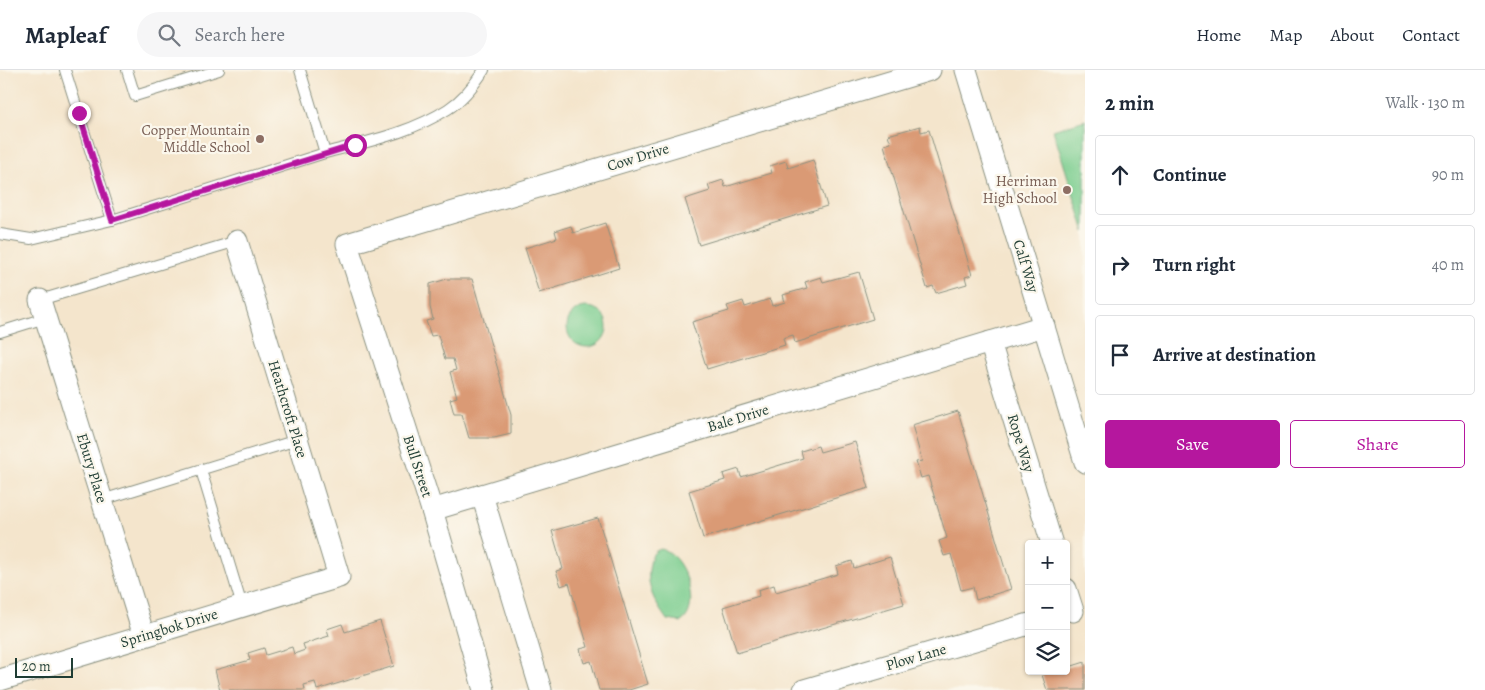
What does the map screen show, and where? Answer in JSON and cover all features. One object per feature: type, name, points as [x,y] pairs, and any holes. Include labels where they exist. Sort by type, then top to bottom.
[{"type":"street","name":"Cow Drive","points":[[347,244],[930,70]]},
{"type":"street","name":"Calf Way","points":[[966,70],[1085,462]]},
{"type":"street","name":"Heathcroft Place","points":[[237,241],[339,577]]},
{"type":"street","name":"Bull Street","points":[[347,244],[432,510],[484,690]]},
{"type":"street","name":"Ebury Place","points":[[43,309],[144,636]]},
{"type":"street","name":"Bale Drive","points":[[432,510],[1044,326]]},
{"type":"street","name":"Rope Way","points":[[990,342],[1051,540]]},
{"type":"street","points":[[482,495],[542,690]]},
{"type":"street","name":"Springbok Drive","points":[[0,680],[339,577]]},
{"type":"street","points":[[1070,598],[1075,610]]},
{"type":"street","name":"Plow Lane","points":[[804,690],[1025,625]]},
{"type":"lane","points":[[65,70],[112,220]]},
{"type":"lane","points":[[127,70],[135,96],[219,70]]},
{"type":"lane","points":[[300,70],[325,153]]},
{"type":"lane","points":[[0,234],[31,239],[112,220],[382,137],[424,122],[449,109],[476,82],[484,70]]},
{"type":"lane","points":[[0,332],[43,309],[237,241]]},
{"type":"lane","points":[[102,500],[297,440]]},
{"type":"lane","points":[[202,470],[242,606]]},
{"type":"green space","points":[[1085,120],[1085,232],[1053,130]]},
{"type":"green space","points":[[587,307],[601,313],[607,327],[601,341],[587,347],[573,341],[567,327],[573,313]]},
{"type":"green space","points":[[661,549],[677,560],[688,582],[690,606],[687,615],[681,622],[667,620],[655,601],[650,587],[649,572],[651,559],[654,553]]},
{"type":"building","points":[[920,126],[921,132],[929,130],[972,275],[965,277],[967,284],[936,293],[933,286],[927,288],[884,145],[891,143],[888,135]]},
{"type":"building","points":[[813,160],[827,206],[699,245],[685,199],[710,191],[708,185],[723,180],[725,187],[772,173],[770,166],[786,161],[788,168]]},
{"type":"building","points":[[605,223],[619,268],[539,293],[525,248],[557,238],[555,231],[571,226],[573,233]]},
{"type":"building","points":[[859,272],[873,319],[795,343],[793,335],[783,338],[785,345],[707,369],[692,322],[729,311],[727,306],[743,301],[745,307],[770,299],[772,306],[785,302],[783,295],[807,288],[805,282],[821,277],[823,282]]},
{"type":"building","points":[[447,279],[472,279],[511,415],[511,434],[494,438],[469,438],[462,414],[454,414],[450,399],[457,397],[450,372],[456,370],[453,359],[445,359],[438,335],[431,336],[426,321],[433,319],[430,307],[430,284]]},
{"type":"building","points":[[958,411],[1011,589],[976,600],[973,587],[961,590],[951,554],[944,556],[939,541],[947,538],[928,476],[921,478],[916,462],[922,461],[912,425]]},
{"type":"building","points":[[855,442],[869,488],[703,538],[689,491],[725,480],[723,474],[739,469],[741,477],[803,458],[801,451],[818,446],[820,452]]},
{"type":"building","points":[[598,518],[648,684],[629,690],[599,690],[591,661],[584,663],[580,649],[588,647],[569,583],[561,586],[556,571],[563,569],[552,531]]},
{"type":"building","points":[[890,557],[904,604],[737,653],[723,607],[759,596],[758,590],[774,585],[776,592],[838,574],[836,566],[852,561],[854,568]]},
{"type":"building","points":[[380,621],[394,666],[317,690],[315,682],[304,685],[305,690],[220,690],[215,670],[250,660],[248,653],[264,648],[266,655],[292,647],[294,654],[305,650],[303,644],[329,636],[327,629],[342,624],[345,632]]},
{"type":"building","points":[[1085,662],[1085,690],[1047,690],[1042,675],[1070,675],[1070,667]]},
{"type":"place","name":"Copper Mountain Middle School","points":[[260,139]]},
{"type":"place","name":"Herriman High School","points":[[1067,190]]},
{"type":"route","points":[[79,113],[112,220],[355,145]]}]
